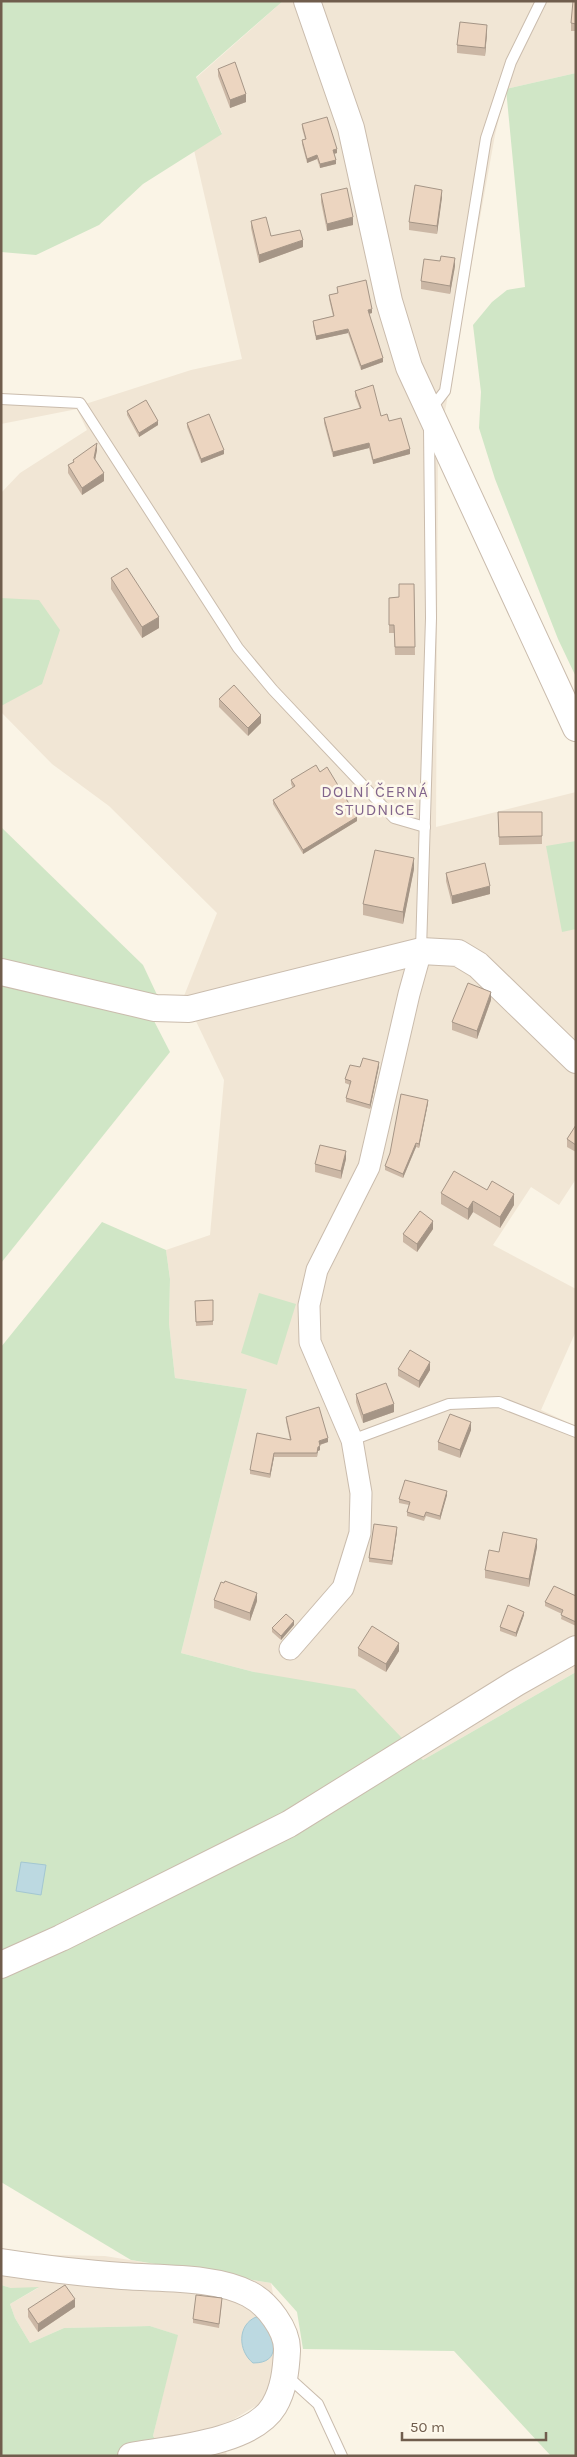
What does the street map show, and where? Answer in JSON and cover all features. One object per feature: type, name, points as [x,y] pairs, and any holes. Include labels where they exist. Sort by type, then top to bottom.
[{"type":"street","points":[[308,1],[351,128],[389,301],[409,367],[428,413],[576,728]]},
{"type":"street","points":[[1,972],[156,1008],[189,1009],[421,951],[458,954],[478,965],[576,1060]]},
{"type":"street","points":[[290,1649],[343,1588],[360,1533],[361,1493],[352,1440],[310,1342],[308,1305],[317,1270],[369,1167],[409,994],[421,951]]},
{"type":"street","points":[[1,1965],[62,1938],[289,1824],[516,1682],[576,1649]]},
{"type":"street","points":[[1,2262],[76,2272],[216,2283],[249,2294],[271,2311],[287,2344],[286,2375],[274,2407],[252,2427],[218,2441],[131,2456]]},
{"type":"lane","points":[[421,951],[431,618],[428,413],[445,390],[486,138],[511,62],[541,1]]},
{"type":"lane","points":[[1,399],[80,403],[238,648],[273,690],[394,818],[425,827]]},
{"type":"lane","points":[[352,1440],[449,1404],[499,1402],[576,1432]]},
{"type":"lane","points":[[286,2375],[318,2404],[342,2456]]},
{"type":"shaded area","points":[[283,1],[576,1],[576,73],[506,89],[495,135],[438,450],[436,827],[576,792],[576,1179],[559,1205],[531,1187],[493,1245],[576,1289],[576,1331],[541,1410],[576,1426],[576,1672],[423,1760],[396,1734],[254,1672],[181,1653],[247,1389],[175,1378],[169,1323],[170,1279],[166,1250],[210,1235],[224,1080],[184,996],[217,913],[109,806],[52,764],[1,712],[1,493],[20,473],[87,430],[77,409],[1,424],[1,399],[73,408],[191,370],[242,359],[194,150],[222,133],[196,78]]},
{"type":"shaded area","points":[[1,2242],[3,2254],[105,2256],[271,2283],[287,2368],[264,2401],[221,2427],[227,2456],[168,2456],[153,2436],[177,2335],[150,2326],[64,2328],[30,2343],[15,2318],[10,2304],[38,2288],[11,2288],[1,2285]]},
{"type":"green space","points":[[1,1],[283,1],[196,77],[222,134],[143,184],[99,225],[36,255],[1,252]]},
{"type":"green space","points":[[576,73],[576,677],[558,639],[495,479],[479,428],[481,392],[473,325],[492,302],[507,290],[525,287],[506,89]]},
{"type":"green space","points":[[1,598],[39,600],[60,630],[42,684],[1,706]]},
{"type":"green space","points":[[1,827],[143,965],[158,997],[1,960]]},
{"type":"green space","points":[[576,841],[576,929],[562,932],[546,846]]},
{"type":"green space","points":[[1,983],[153,1019],[170,1052],[1,1263]]},
{"type":"green space","points":[[102,1222],[166,1250],[170,1279],[169,1323],[175,1378],[247,1389],[181,1653],[254,1672],[355,1689],[423,1760],[576,1672],[576,2456],[551,2456],[454,2351],[303,2349],[297,2312],[271,2283],[131,2260],[1,2182],[1,1347]]},
{"type":"green space","points":[[259,1293],[296,1304],[277,1365],[241,1353]]},
{"type":"green space","points":[[1,2285],[11,2288],[39,2287],[10,2304],[15,2318],[30,2343],[64,2328],[150,2326],[178,2335],[153,2436],[168,2456],[1,2456]]},
{"type":"water","points":[[21,1862],[46,1865],[41,1895],[16,1891]]},
{"type":"water","points":[[256,2317],[266,2320],[273,2348],[269,2359],[253,2363],[244,2352],[242,2338],[245,2326]]},
{"type":"building","points":[[573,1],[576,1],[576,24],[571,23]]},
{"type":"building","points":[[460,22],[487,25],[485,48],[457,45]]},
{"type":"building","points":[[235,62],[246,94],[230,100],[218,69]]},
{"type":"building","points":[[327,117],[337,149],[333,150],[336,160],[320,164],[317,155],[307,159],[302,140],[306,139],[302,124]]},
{"type":"building","points":[[415,185],[442,190],[437,226],[409,222]]},
{"type":"building","points":[[347,188],[353,217],[327,224],[321,194]]},
{"type":"building","points":[[266,217],[271,236],[300,230],[303,240],[259,255],[251,221]]},
{"type":"building","points":[[441,256],[455,258],[450,286],[421,281],[424,259],[440,261]]},
{"type":"building","points":[[366,280],[372,309],[368,310],[383,358],[361,366],[348,329],[316,336],[313,321],[334,316],[329,295],[338,293],[337,287]]},
{"type":"building","points":[[373,385],[381,416],[387,414],[389,421],[401,418],[410,449],[373,460],[369,443],[333,452],[324,418],[361,408],[355,391]]},
{"type":"building","points":[[146,400],[158,421],[139,433],[127,411]]},
{"type":"building","points":[[209,414],[224,450],[201,459],[187,423]]},
{"type":"building","points":[[97,443],[94,458],[104,473],[82,488],[68,465]]},
{"type":"building","points":[[127,568],[159,617],[142,627],[111,578]]},
{"type":"building","points":[[399,584],[414,584],[415,647],[395,647],[394,625],[389,625],[389,598],[399,597]]},
{"type":"building","points":[[234,685],[261,715],[248,728],[219,699]]},
{"type":"building","points":[[316,765],[320,772],[327,767],[357,817],[303,850],[273,800],[295,786],[291,780]]},
{"type":"building","points":[[498,812],[542,812],[542,836],[499,837]]},
{"type":"building","points":[[375,850],[414,858],[403,912],[363,904]]},
{"type":"building","points":[[485,863],[490,886],[452,896],[446,873]]},
{"type":"building","points":[[468,983],[491,992],[477,1031],[452,1022]]},
{"type":"building","points":[[363,1058],[379,1062],[370,1105],[346,1098],[351,1081],[345,1079],[350,1065],[360,1067]]},
{"type":"building","points":[[401,1094],[428,1100],[419,1144],[416,1143],[403,1174],[385,1166],[390,1153]]},
{"type":"building","points":[[576,1125],[576,1145],[567,1139]]},
{"type":"building","points":[[320,1145],[346,1151],[341,1171],[315,1164]]},
{"type":"building","points":[[454,1171],[487,1190],[492,1181],[514,1194],[500,1217],[473,1201],[468,1209],[441,1193]]},
{"type":"building","points":[[420,1211],[433,1221],[417,1244],[403,1234]]},
{"type":"building","points":[[213,1300],[213,1321],[196,1322],[195,1301]]},
{"type":"building","points":[[410,1350],[430,1362],[419,1381],[398,1369]]},
{"type":"building","points":[[386,1383],[394,1404],[363,1415],[356,1394]]},
{"type":"building","points":[[319,1407],[328,1438],[319,1441],[320,1446],[317,1453],[274,1453],[270,1474],[250,1470],[257,1433],[291,1440],[286,1417]]},
{"type":"building","points":[[450,1414],[471,1422],[460,1450],[438,1442]]},
{"type":"building","points":[[405,1480],[447,1491],[440,1516],[426,1512],[424,1517],[407,1512],[410,1502],[399,1499]]},
{"type":"building","points":[[374,1524],[397,1527],[392,1561],[369,1558]]},
{"type":"building","points":[[503,1532],[537,1539],[529,1579],[485,1570],[489,1550],[499,1552]]},
{"type":"building","points":[[225,1581],[257,1593],[250,1613],[214,1600],[221,1582],[224,1583]]},
{"type":"building","points":[[554,1586],[576,1596],[576,1622],[561,1615],[563,1610],[545,1602]]},
{"type":"building","points":[[508,1605],[524,1612],[516,1633],[500,1627]]},
{"type":"building","points":[[286,1614],[294,1621],[281,1636],[272,1628]]},
{"type":"building","points":[[372,1626],[399,1643],[386,1664],[358,1648]]},
{"type":"building","points":[[65,2285],[75,2299],[38,2324],[28,2309]]},
{"type":"building","points":[[196,2295],[222,2298],[219,2324],[193,2319]]},
{"type":"district","name":"DOLNÍ ČERNÁ STUDNICE","points":[[375,800]]}]
